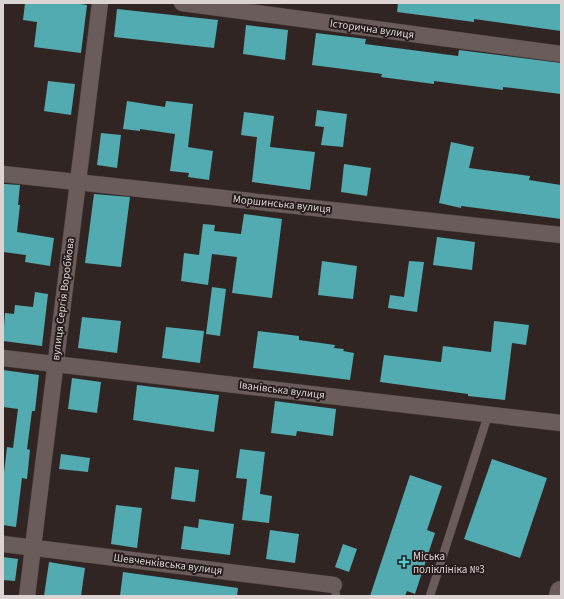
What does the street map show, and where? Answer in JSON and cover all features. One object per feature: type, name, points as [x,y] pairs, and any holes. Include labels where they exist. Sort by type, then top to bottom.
[{"type":"main road","points":[[560,596],[561,592]]},
{"type":"street","name":"вулиця Сергія Воробйова","points":[[27,596],[100,3]]},
{"type":"street","name":"Історична вулиця","points":[[182,3],[561,54]]},
{"type":"street","name":"Моршинська вулиця","points":[[3,174],[561,236]]},
{"type":"street","name":"Іванівська вулиця","points":[[3,358],[561,423]]},
{"type":"street","name":"Шевченківська вулиця","points":[[3,544],[33,546],[335,590]]},
{"type":"lane","points":[[430,596],[488,414]]},
{"type":"building","points":[[25,3],[73,3],[87,5],[81,53],[34,47],[37,22],[23,20]]},
{"type":"building","points":[[398,3],[561,3],[561,31],[474,19],[474,22],[397,12]]},
{"type":"building","points":[[117,9],[218,20],[214,48],[114,37]]},
{"type":"building","points":[[246,25],[288,30],[285,60],[243,54]]},
{"type":"building","points":[[316,33],[366,39],[365,44],[458,56],[459,50],[561,63],[561,94],[503,87],[503,90],[434,81],[434,84],[381,77],[382,74],[312,65]]},
{"type":"building","points":[[48,81],[75,84],[71,115],[44,111]]},
{"type":"building","points":[[127,101],[165,107],[166,101],[193,104],[188,147],[213,151],[209,180],[188,177],[189,173],[170,171],[175,134],[140,129],[140,131],[123,129]]},
{"type":"building","points":[[317,110],[347,114],[343,147],[321,145],[324,127],[315,126]]},
{"type":"building","points":[[244,112],[274,116],[270,147],[315,152],[310,190],[252,182],[257,137],[241,135]]},
{"type":"building","points":[[101,133],[121,135],[117,168],[97,165]]},
{"type":"building","points":[[451,142],[474,147],[469,168],[530,176],[529,180],[561,185],[561,219],[461,206],[461,208],[439,203]]},
{"type":"building","points":[[344,164],[371,168],[367,196],[341,192]]},
{"type":"building","points":[[3,184],[20,185],[18,205],[20,205],[17,232],[54,238],[50,266],[25,262],[26,255],[3,252]]},
{"type":"building","points":[[94,194],[130,197],[121,267],[85,263]]},
{"type":"building","points":[[244,214],[282,219],[272,298],[232,293],[237,257],[212,254],[208,285],[181,281],[184,253],[199,255],[203,224],[215,225],[214,231],[241,234]]},
{"type":"building","points":[[437,237],[475,242],[472,270],[433,265]]},
{"type":"building","points":[[322,261],[357,266],[353,299],[318,295]]},
{"type":"building","points":[[409,261],[424,262],[417,312],[388,308],[390,295],[404,297]]},
{"type":"building","points":[[212,287],[226,289],[220,336],[206,334]]},
{"type":"building","points":[[35,292],[48,294],[42,346],[3,341],[5,313],[14,314],[15,305],[33,307]]},
{"type":"building","points":[[82,317],[121,321],[117,353],[78,348]]},
{"type":"building","points":[[494,321],[529,325],[526,345],[512,343],[505,400],[468,396],[468,394],[380,382],[384,355],[441,362],[443,346],[491,352]]},
{"type":"building","points":[[166,327],[204,331],[200,363],[162,358]]},
{"type":"building","points":[[258,331],[299,336],[299,340],[335,345],[334,348],[344,349],[343,351],[354,353],[350,380],[253,368]]},
{"type":"building","points":[[3,370],[39,375],[35,411],[32,411],[27,449],[30,450],[27,479],[22,478],[16,527],[3,525],[3,481],[7,447],[13,448],[18,409],[3,407]]},
{"type":"building","points":[[72,378],[101,382],[97,413],[68,409]]},
{"type":"building","points":[[137,385],[219,395],[214,432],[133,420]]},
{"type":"building","points":[[275,401],[336,409],[333,436],[297,431],[296,436],[271,433]]},
{"type":"building","points":[[240,449],[265,452],[260,494],[272,496],[269,523],[242,520],[247,479],[236,478]]},
{"type":"building","points":[[61,454],[90,458],[88,472],[59,469]]},
{"type":"building","points":[[492,459],[547,478],[520,558],[464,539]]},
{"type":"building","points":[[175,467],[199,470],[195,502],[171,499]]},
{"type":"building","name":"Міська поліклініка №3","points":[[410,475],[442,486],[427,530],[435,533],[415,594],[407,591],[405,596],[370,596]]},
{"type":"building","points":[[116,505],[142,508],[137,548],[111,544]]},
{"type":"building","points":[[199,519],[234,524],[230,555],[181,549],[184,526],[198,528]]},
{"type":"building","points":[[270,530],[299,534],[295,563],[266,559]]},
{"type":"building","points":[[343,544],[357,549],[349,572],[335,567]]},
{"type":"building","points":[[3,557],[18,559],[15,581],[3,580]]},
{"type":"building","points":[[49,562],[85,568],[81,596],[44,596]]},
{"type":"building","points":[[123,572],[238,588],[237,596],[120,596]]},
{"type":"place","name":"Міська поліклініка №3","points":[[404,562]]}]
